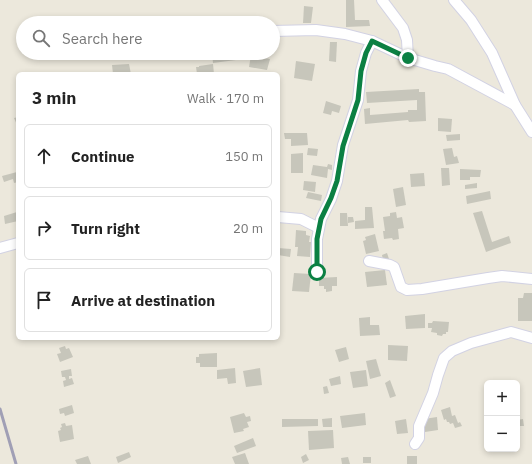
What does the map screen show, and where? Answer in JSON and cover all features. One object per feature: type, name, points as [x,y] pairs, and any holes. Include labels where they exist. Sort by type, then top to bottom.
[{"type":"street","points":[[382,0],[403,28],[407,40],[408,58]]},
{"type":"street","points":[[454,0],[471,20],[492,53],[515,105],[532,132]]},
{"type":"street","points":[[280,31],[316,30],[345,34],[372,41],[408,58],[448,69],[515,105]]},
{"type":"street","points":[[317,272],[317,239],[321,219],[337,181],[343,146],[358,100],[361,71],[366,53],[372,41]]},
{"type":"street","points":[[280,217],[301,219],[319,228]]},
{"type":"street","points":[[0,248],[16,244]]},
{"type":"street","points":[[369,261],[394,267],[401,287],[407,290],[502,276],[532,279]]},
{"type":"street","points":[[415,444],[419,438],[419,426],[433,393],[444,358],[452,351],[470,343],[511,332],[532,338]]},
{"type":"building","points":[[346,0],[354,0],[355,20],[369,20],[370,26],[346,27]]},
{"type":"building","points":[[304,6],[313,7],[311,23],[303,23]]},
{"type":"building","points":[[330,42],[337,42],[336,62],[329,61]]},
{"type":"building","points":[[213,60],[236,60],[213,63]]},
{"type":"building","points":[[250,60],[270,60],[267,70],[249,67]]},
{"type":"building","points":[[296,61],[315,64],[312,81],[294,78]]},
{"type":"building","points":[[129,64],[131,72],[113,72],[112,65]]},
{"type":"building","points":[[213,64],[214,72],[197,72],[196,67]]},
{"type":"building","points":[[419,89],[419,92],[425,92],[426,121],[409,122],[408,120],[365,124],[364,109],[370,108],[370,115],[417,110],[417,100],[367,103],[366,92]]},
{"type":"building","points":[[326,101],[341,106],[339,113],[332,111],[331,115],[323,113]]},
{"type":"building","points":[[438,118],[452,119],[451,132],[438,131]]},
{"type":"building","points":[[284,133],[307,133],[308,145],[291,146],[291,139],[285,139]]},
{"type":"building","points":[[460,134],[460,140],[447,141],[446,135]]},
{"type":"building","points":[[308,148],[318,149],[317,156],[307,155]]},
{"type":"building","points":[[452,148],[454,157],[457,156],[459,163],[446,165],[443,149]]},
{"type":"building","points":[[303,153],[303,173],[291,173],[291,154]]},
{"type":"building","points":[[328,164],[332,165],[332,170],[328,169],[327,178],[311,175],[313,165],[327,167]]},
{"type":"building","points":[[441,168],[449,168],[450,185],[442,186]]},
{"type":"building","points":[[460,169],[481,170],[480,177],[470,177],[470,180],[460,180]]},
{"type":"building","points":[[16,172],[16,182],[14,183],[13,179],[4,182],[2,176]]},
{"type":"building","points":[[424,173],[425,186],[411,187],[410,174]]},
{"type":"building","points":[[304,181],[316,182],[315,192],[303,190]]},
{"type":"building","points":[[477,183],[477,188],[465,189],[465,185]]},
{"type":"building","points":[[403,187],[406,205],[396,207],[393,189]]},
{"type":"building","points":[[490,191],[491,199],[467,204],[466,196]]},
{"type":"building","points":[[308,192],[322,195],[321,201],[306,198]]},
{"type":"building","points":[[365,207],[372,207],[374,228],[355,229],[355,221],[365,220]]},
{"type":"building","points":[[482,211],[492,242],[509,236],[511,243],[486,252],[473,213]]},
{"type":"building","points":[[16,212],[16,221],[5,224],[4,216]]},
{"type":"building","points":[[396,212],[397,218],[402,217],[404,228],[398,229],[399,239],[384,239],[383,231],[385,231],[383,217],[390,216],[390,213]]},
{"type":"building","points":[[340,213],[347,213],[348,226],[340,226]]},
{"type":"building","points":[[348,217],[353,217],[354,222],[348,223]]},
{"type":"building","points":[[296,230],[306,231],[306,235],[310,236],[310,257],[297,256],[298,247],[295,247]]},
{"type":"building","points":[[375,234],[379,251],[366,254],[363,241],[366,240],[365,237]]},
{"type":"building","points":[[280,248],[291,249],[290,257],[280,255]]},
{"type":"building","points":[[387,253],[389,259],[383,260],[382,255]]},
{"type":"building","points":[[385,270],[387,285],[367,287],[365,272]]},
{"type":"building","points":[[294,273],[311,274],[309,292],[292,291]]},
{"type":"building","points":[[337,277],[337,286],[332,286],[332,291],[326,292],[324,286],[319,286],[319,278]]},
{"type":"building","points":[[524,293],[532,293],[532,321],[518,321],[518,298],[523,298]]},
{"type":"building","points":[[425,314],[425,328],[406,329],[405,316]]},
{"type":"building","points":[[370,317],[370,325],[379,325],[380,335],[360,336],[359,318]]},
{"type":"building","points":[[433,321],[449,322],[448,332],[442,336],[431,332],[432,328],[428,328],[428,323],[432,323]]},
{"type":"building","points":[[388,345],[408,346],[407,361],[388,360]]},
{"type":"building","points":[[65,346],[66,349],[69,348],[73,357],[60,362],[57,354],[61,353],[59,348]]},
{"type":"building","points":[[346,347],[349,359],[339,362],[335,350]]},
{"type":"building","points":[[217,353],[217,367],[200,367],[200,363],[196,363],[196,357],[199,357],[199,354]]},
{"type":"building","points":[[376,359],[381,376],[370,379],[366,361]]},
{"type":"building","points":[[235,368],[236,383],[228,384],[227,378],[217,379],[217,370]]},
{"type":"building","points":[[260,368],[262,385],[246,387],[243,371]]},
{"type":"building","points":[[71,369],[72,376],[69,376],[69,379],[72,378],[74,384],[64,387],[63,381],[66,380],[65,377],[62,377],[61,371]]},
{"type":"building","points":[[366,370],[368,386],[353,388],[350,372]]},
{"type":"building","points":[[340,376],[341,384],[331,386],[329,379]]},
{"type":"building","points":[[390,380],[396,396],[390,398],[385,383]]},
{"type":"building","points":[[327,386],[329,393],[324,394],[323,387]]},
{"type":"building","points":[[72,405],[74,413],[65,416],[64,413],[60,414],[59,409]]},
{"type":"building","points":[[450,407],[452,416],[455,415],[458,423],[460,422],[462,426],[455,428],[453,423],[450,424],[446,419],[444,420],[441,410]]},
{"type":"building","points":[[244,413],[246,417],[250,416],[251,421],[247,422],[249,427],[243,429],[244,431],[234,433],[230,417]]},
{"type":"building","points":[[365,413],[366,425],[342,428],[340,416]]},
{"type":"building","points":[[437,417],[438,430],[425,432],[424,419]]},
{"type":"building","points":[[332,418],[332,427],[323,427],[322,419]]},
{"type":"building","points":[[282,419],[318,419],[318,426],[282,427]]},
{"type":"building","points":[[406,419],[408,433],[397,434],[395,421]]},
{"type":"building","points":[[523,419],[524,426],[520,426],[520,420]]},
{"type":"building","points":[[65,423],[66,426],[72,425],[74,439],[60,442],[58,431],[61,430],[61,424]]},
{"type":"building","points":[[333,430],[334,448],[309,450],[308,431]]},
{"type":"building","points":[[253,438],[256,446],[237,453],[234,446]]},
{"type":"building","points":[[129,452],[131,457],[118,463],[116,457]]},
{"type":"building","points":[[245,453],[249,464],[235,464],[232,457]]},
{"type":"building","points":[[306,454],[309,460],[303,463],[301,457]]},
{"type":"building","points":[[88,456],[91,464],[77,464],[75,460]]},
{"type":"building","points":[[407,456],[417,456],[417,464],[407,464]]},
{"type":"building","points":[[348,457],[350,464],[342,464],[341,458]]},
{"type":"building","points":[[363,457],[371,457],[371,463],[363,463]]},
{"type":"railway","points":[[0,409],[16,464]]},
{"type":"route","points":[[317,272],[317,239],[321,219],[337,181],[343,146],[358,100],[361,71],[366,53],[372,41],[408,58]]}]
